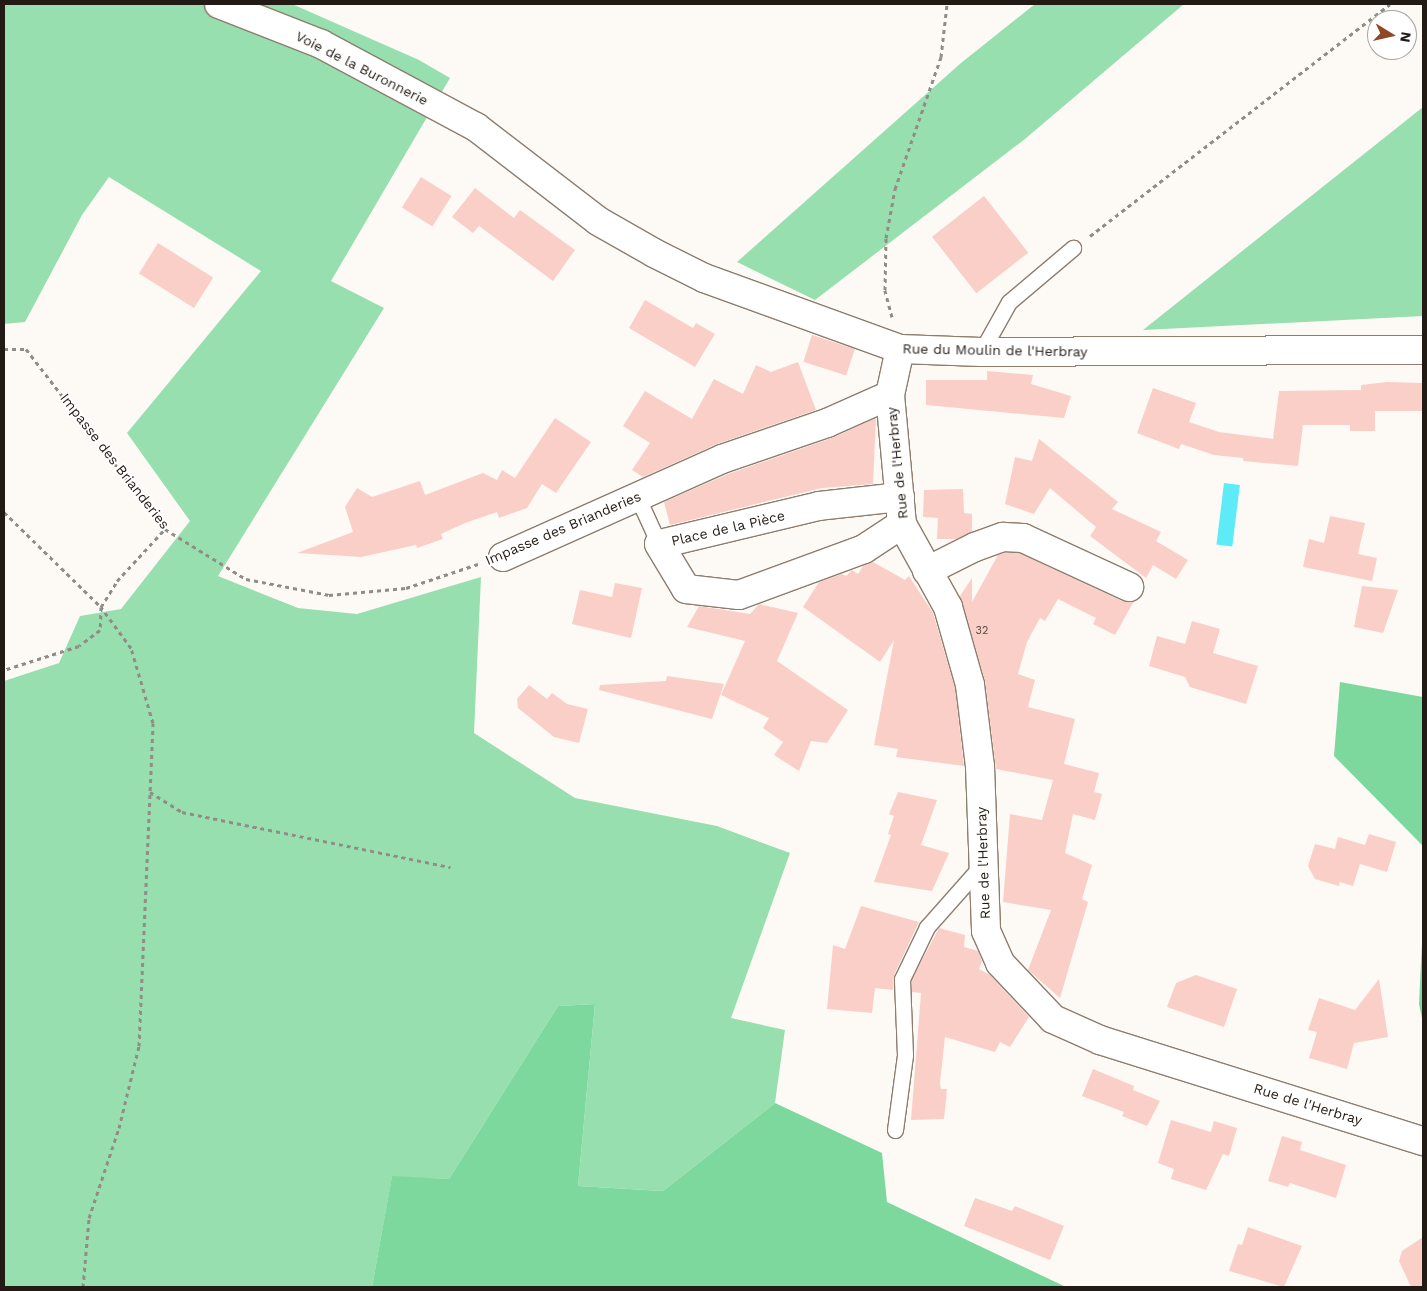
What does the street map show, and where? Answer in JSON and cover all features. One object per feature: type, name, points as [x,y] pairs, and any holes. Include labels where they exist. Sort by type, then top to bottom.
[{"type":"street","name":"Voie de la Buronnerie","points":[[219,4],[321,44],[476,127]]},
{"type":"street","name":"Rue du Moulin de l'Herbray","points":[[476,127],[598,221],[654,253],[704,278],[900,349],[981,352],[1423,350]]},
{"type":"street","name":"Rue de l'Herbray","points":[[900,349],[890,395],[902,524],[948,607],[970,685],[980,766],[982,865],[986,931],[1000,963],[1053,1019],[1100,1040],[1423,1141]]},
{"type":"street","name":"Impasse des Brianderies","points":[[503,556],[637,496],[890,395]]},
{"type":"street","name":"Place de la Pièce","points":[[900,497],[819,506],[659,544],[686,589],[739,594],[864,549],[902,524]]},
{"type":"street","points":[[927,571],[975,547],[1010,537],[1023,538],[1129,587]]},
{"type":"lane","points":[[981,352],[1009,302],[1074,248]]},
{"type":"lane","points":[[637,496],[659,544]]},
{"type":"lane","points":[[895,1130],[904,1055],[902,979],[927,927],[982,865]]},
{"type":"path","points":[[900,349],[885,290],[886,238],[895,189],[941,58],[947,4]]},
{"type":"path","points":[[1074,248],[1390,4]]},
{"type":"path","name":"Impasse des Brianderies","points":[[4,349],[26,350],[165,529],[246,579],[330,595],[406,588],[503,556]]},
{"type":"path","points":[[4,512],[102,607],[130,648],[153,723],[139,1046],[118,1128],[88,1218],[83,1287]]},
{"type":"path","points":[[4,670],[79,646],[100,630],[102,607],[117,581],[165,529]]},
{"type":"path","points":[[149,792],[182,812],[450,867]]},
{"type":"green space","points":[[4,4],[292,4],[419,60],[450,78],[331,281],[384,308],[218,576],[298,608],[357,614],[481,577],[474,733],[575,798],[717,826],[790,853],[731,1018],[785,1030],[775,1103],[663,1191],[578,1186],[595,1004],[558,1006],[449,1179],[392,1177],[372,1287],[4,1287],[4,681],[59,663],[80,616],[121,609],[190,521],[127,433],[261,271],[109,177],[82,215],[25,322],[4,324]]},
{"type":"green space","points":[[1035,4],[1184,4],[1025,139],[815,300],[737,262],[961,63]]},
{"type":"green space","points":[[1423,107],[1423,316],[1143,330]]},
{"type":"green space","points":[[1340,682],[1423,697],[1423,846],[1334,756]]},
{"type":"green space","points":[[1423,922],[1423,1023],[1419,1004]]},
{"type":"green space","points":[[595,1004],[578,1186],[663,1191],[775,1103],[882,1153],[887,1202],[1066,1287],[372,1287],[392,1176],[449,1179],[558,1006]]},
{"type":"water","points":[[1224,483],[1240,485],[1232,546],[1216,545]]},
{"type":"building","points":[[421,177],[452,196],[432,227],[402,208]]},
{"type":"building","points":[[475,188],[514,218],[520,210],[575,250],[553,281],[479,226],[473,233],[452,217]]},
{"type":"building","points":[[984,196],[1028,253],[976,293],[932,237]]},
{"type":"building","points":[[158,243],[213,277],[194,308],[139,274]]},
{"type":"building","points":[[645,300],[693,328],[696,323],[715,334],[695,367],[629,328]]},
{"type":"building","points":[[812,335],[855,349],[846,376],[803,362]]},
{"type":"building","points":[[798,362],[816,410],[717,444],[643,477],[632,470],[650,443],[623,426],[645,391],[692,419],[714,379],[743,394],[756,365],[771,372]]},
{"type":"building","points":[[987,371],[1033,375],[1031,384],[1071,396],[1064,418],[926,405],[926,380],[987,380]]},
{"type":"building","points":[[1387,382],[1423,383],[1423,411],[1375,411],[1375,431],[1350,431],[1350,425],[1303,425],[1298,466],[1243,461],[1243,458],[1214,455],[1181,444],[1179,449],[1137,433],[1153,388],[1196,403],[1189,422],[1219,432],[1273,439],[1279,391],[1361,390],[1361,385]]},
{"type":"building","points":[[555,418],[591,442],[556,493],[542,484],[527,508],[499,518],[497,512],[465,523],[441,534],[443,539],[417,548],[416,545],[361,557],[297,553],[353,532],[345,507],[357,488],[372,497],[420,481],[425,495],[483,473],[497,480],[502,470],[515,478]]},
{"type":"building","points":[[876,418],[873,484],[822,488],[670,525],[664,502],[728,474],[832,438]]},
{"type":"building","points":[[1039,439],[1118,502],[1112,509],[1161,532],[1156,541],[1188,560],[1176,579],[1153,565],[1146,578],[1090,536],[1096,527],[1050,488],[1034,514],[1005,504],[1015,457],[1032,461]]},
{"type":"building","points":[[963,489],[964,513],[972,514],[972,532],[956,539],[937,539],[938,518],[923,517],[924,490]]},
{"type":"building","points":[[1330,516],[1365,523],[1358,554],[1377,558],[1372,581],[1303,567],[1309,539],[1324,543]]},
{"type":"building","points":[[1019,553],[1122,601],[1134,601],[1115,635],[1093,624],[1096,618],[1058,599],[1045,621],[1040,618],[1027,642],[1018,674],[1035,680],[1028,707],[1075,719],[1064,764],[1099,773],[1094,792],[1102,794],[1095,820],[1073,814],[1065,853],[1092,865],[1082,899],[1088,902],[1060,998],[1028,970],[1051,910],[1003,902],[1010,814],[1042,820],[1053,780],[996,769],[985,681],[960,596],[972,578],[972,602],[998,555]]},
{"type":"building","points":[[873,562],[905,580],[909,576],[933,613],[955,688],[964,766],[896,757],[898,749],[874,745],[894,640],[880,662],[803,607],[819,582],[842,574],[846,576],[852,570],[858,574],[863,566]]},
{"type":"building","points":[[615,583],[642,588],[631,638],[572,624],[580,590],[612,597]]},
{"type":"building","points":[[1362,586],[1398,590],[1383,633],[1354,627]]},
{"type":"building","points":[[759,604],[798,613],[777,661],[848,710],[827,743],[811,741],[799,771],[774,755],[783,742],[763,728],[769,718],[721,695],[745,641],[687,627],[699,606],[750,614]]},
{"type":"building","points":[[1192,621],[1220,629],[1213,653],[1258,666],[1246,704],[1190,687],[1185,677],[1149,666],[1157,636],[1185,644]]},
{"type":"building","points":[[667,676],[724,684],[712,719],[599,690],[600,685],[666,681]]},
{"type":"building","points":[[529,685],[547,699],[552,693],[567,704],[588,709],[579,743],[554,737],[518,708],[517,699]]},
{"type":"building","points":[[898,792],[937,800],[921,845],[949,853],[932,891],[874,882],[891,835],[888,834],[894,816],[889,814]]},
{"type":"building","points":[[1369,834],[1396,842],[1387,872],[1360,864],[1353,886],[1340,882],[1339,886],[1315,879],[1308,866],[1315,844],[1335,849],[1338,837],[1365,845]]},
{"type":"building","points":[[861,906],[919,922],[894,975],[893,990],[875,988],[872,1013],[827,1009],[833,945],[845,949]]},
{"type":"building","points":[[939,928],[965,935],[964,947],[978,951],[982,961],[979,969],[990,975],[1029,1017],[1010,1047],[1000,1042],[995,1052],[945,1037],[940,1083],[941,1089],[947,1089],[944,1119],[911,1120],[921,993],[912,992],[911,981]]},
{"type":"building","points":[[1196,975],[1237,989],[1224,1027],[1167,1007],[1176,983]]},
{"type":"building","points":[[1379,979],[1388,1037],[1354,1043],[1347,1069],[1309,1058],[1317,1032],[1308,1030],[1319,998],[1355,1010]]},
{"type":"building","points":[[1093,1069],[1134,1086],[1133,1090],[1160,1101],[1147,1126],[1122,1116],[1124,1112],[1082,1096]]},
{"type":"building","points":[[1171,1120],[1211,1132],[1214,1121],[1237,1128],[1229,1156],[1223,1154],[1206,1190],[1171,1179],[1174,1169],[1158,1163]]},
{"type":"building","points":[[1282,1136],[1302,1142],[1300,1150],[1346,1165],[1336,1198],[1290,1183],[1288,1187],[1268,1181]]},
{"type":"building","points":[[975,1198],[1012,1211],[1015,1206],[1064,1226],[1050,1260],[964,1226]]},
{"type":"building","points":[[1248,1227],[1302,1246],[1284,1287],[1229,1271],[1238,1244],[1242,1245]]},
{"type":"building","points":[[1423,1237],[1423,1287],[1411,1287],[1399,1261],[1402,1251]]}]
